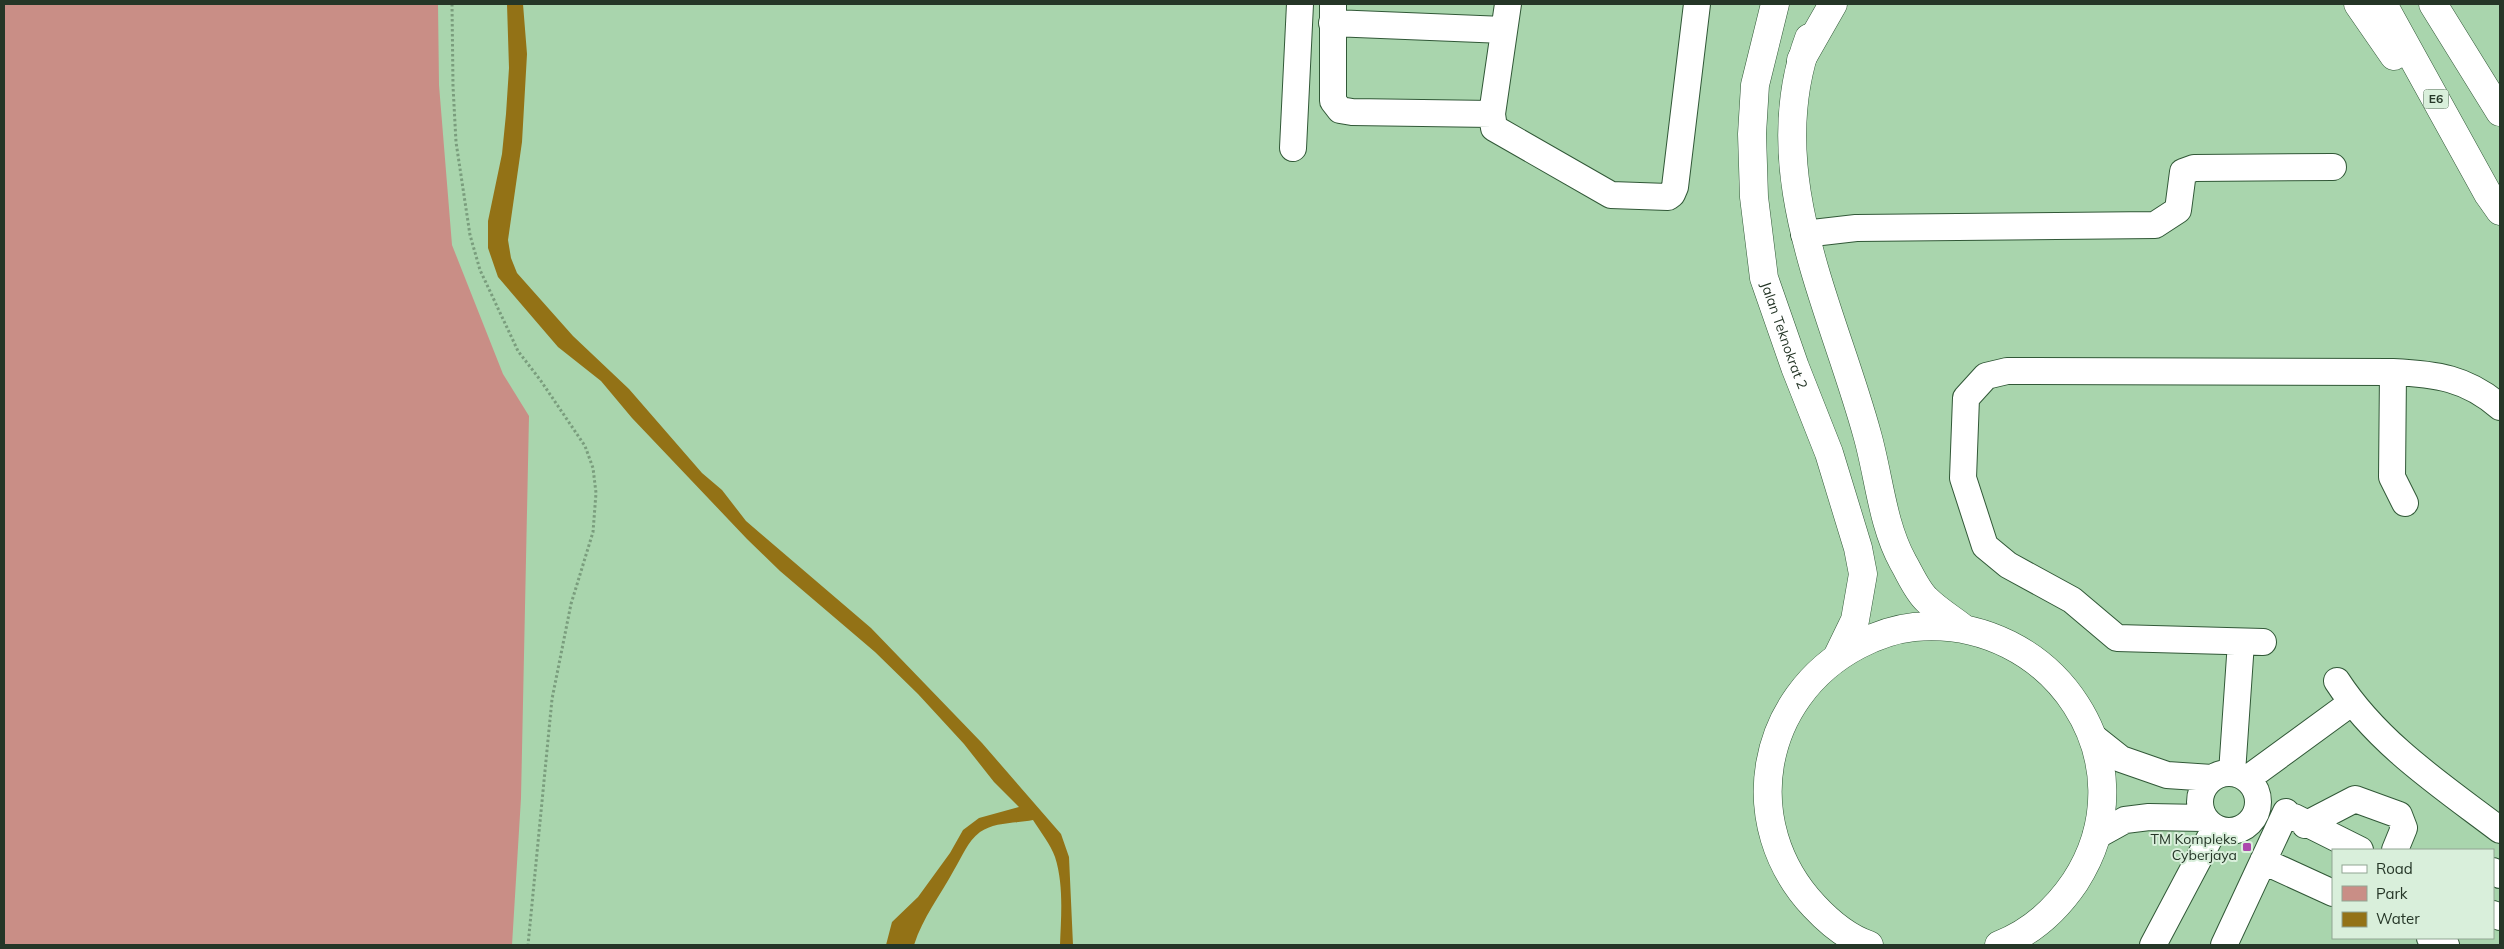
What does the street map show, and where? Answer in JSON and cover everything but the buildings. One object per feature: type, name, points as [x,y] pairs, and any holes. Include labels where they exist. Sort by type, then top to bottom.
[{"type":"main road","name":"Jalan Teknokrat 2","points":[[1775,4],[1755,85],[1752,134],[1754,197],[1764,278],[1795,367],[1829,453],[1858,548],[1863,574],[1855,620],[1838,656]]},
{"type":"main road","points":[[1822,4],[1800,60],[1794,95],[1791,132],[1793,168],[1804,234],[1867,434],[1888,522],[1902,560],[1926,600],[1963,628]]},
{"type":"main road","points":[[1800,60],[1833,4]]},
{"type":"main road","points":[[2358,4],[2494,202]]},
{"type":"main road","name":"E6","points":[[2383,4],[2494,202]]},
{"type":"main road","points":[[2433,4],[2500,112]]},
{"type":"main road","points":[[1866,945],[1828,920],[1798,888],[1777,850],[1767,807],[1769,763],[1782,722],[1806,685],[1838,656],[1875,636],[1914,627],[1963,628],[2005,642],[2029,654],[2056,677],[2077,705],[2092,736],[2101,778],[2102,803],[2096,836],[2084,868],[2064,898],[2040,922],[2010,941],[1999,945]]},
{"type":"street","points":[[1293,148],[1300,4]]},
{"type":"street","points":[[1508,4],[1492,114],[1492,123],[1497,131],[1611,195],[1668,196],[1672,194],[1675,187],[1697,4]]},
{"type":"street","points":[[1492,114],[1352,112],[1340,110],[1333,101],[1333,13],[1504,30]]},
{"type":"street","points":[[1804,234],[1856,228],[2155,225],[2178,210],[2183,172],[2194,168],[2333,167]]},
{"type":"street","points":[[2096,836],[2125,820],[2149,817],[2209,823],[2227,832],[2241,830],[2252,822],[2258,810],[2238,782],[2252,642],[2117,638],[2072,600],[2008,565],[1985,546],[1963,478],[1966,398],[1986,376],[2007,371],[2394,372],[2431,374],[2463,382],[2500,407]]},
{"type":"street","points":[[2394,372],[2392,477],[2405,503]]},
{"type":"street","points":[[2337,682],[2351,703],[2395,750],[2500,830]]},
{"type":"street","points":[[2209,823],[2200,808],[2200,797],[2204,786],[2238,782],[2351,703]]},
{"type":"street","points":[[2092,736],[2121,758],[2168,775],[2238,782],[2296,818],[2358,849]]},
{"type":"street","points":[[2224,945],[2263,861],[2296,818],[2355,799],[2399,815],[2404,828],[2395,849]]},
{"type":"street","points":[[2152,945],[2209,823]]},
{"type":"street","points":[[2263,861],[2332,893]]},
{"type":"street","points":[[2432,939],[2445,945]]},
{"type":"path","points":[[452,4],[456,142],[470,235],[480,270],[518,351],[541,381],[585,446],[593,468],[596,493],[593,532],[571,604],[552,699],[528,945]]},
{"type":"green space","points":[[4,4],[438,4],[439,85],[452,245],[503,374],[529,416],[521,798],[512,945],[4,945]]},
{"type":"water","points":[[507,4],[523,4],[527,54],[522,142],[508,240],[511,258],[517,273],[573,336],[629,389],[702,473],[722,490],[746,521],[871,628],[982,743],[1061,834],[1069,857],[1073,945],[1060,945],[1061,901],[1058,868],[1051,848],[1033,820],[992,826],[980,832],[965,850],[927,916],[914,945],[886,945],[892,922],[918,897],[950,853],[963,830],[979,818],[1019,807],[994,782],[964,744],[918,694],[875,652],[780,571],[747,539],[632,418],[601,381],[558,347],[498,277],[488,248],[488,221],[502,154],[506,114],[509,68]]},
{"type":"place","name":"TM Kompleks Cyberjaya","points":[[2247,847]]}]
